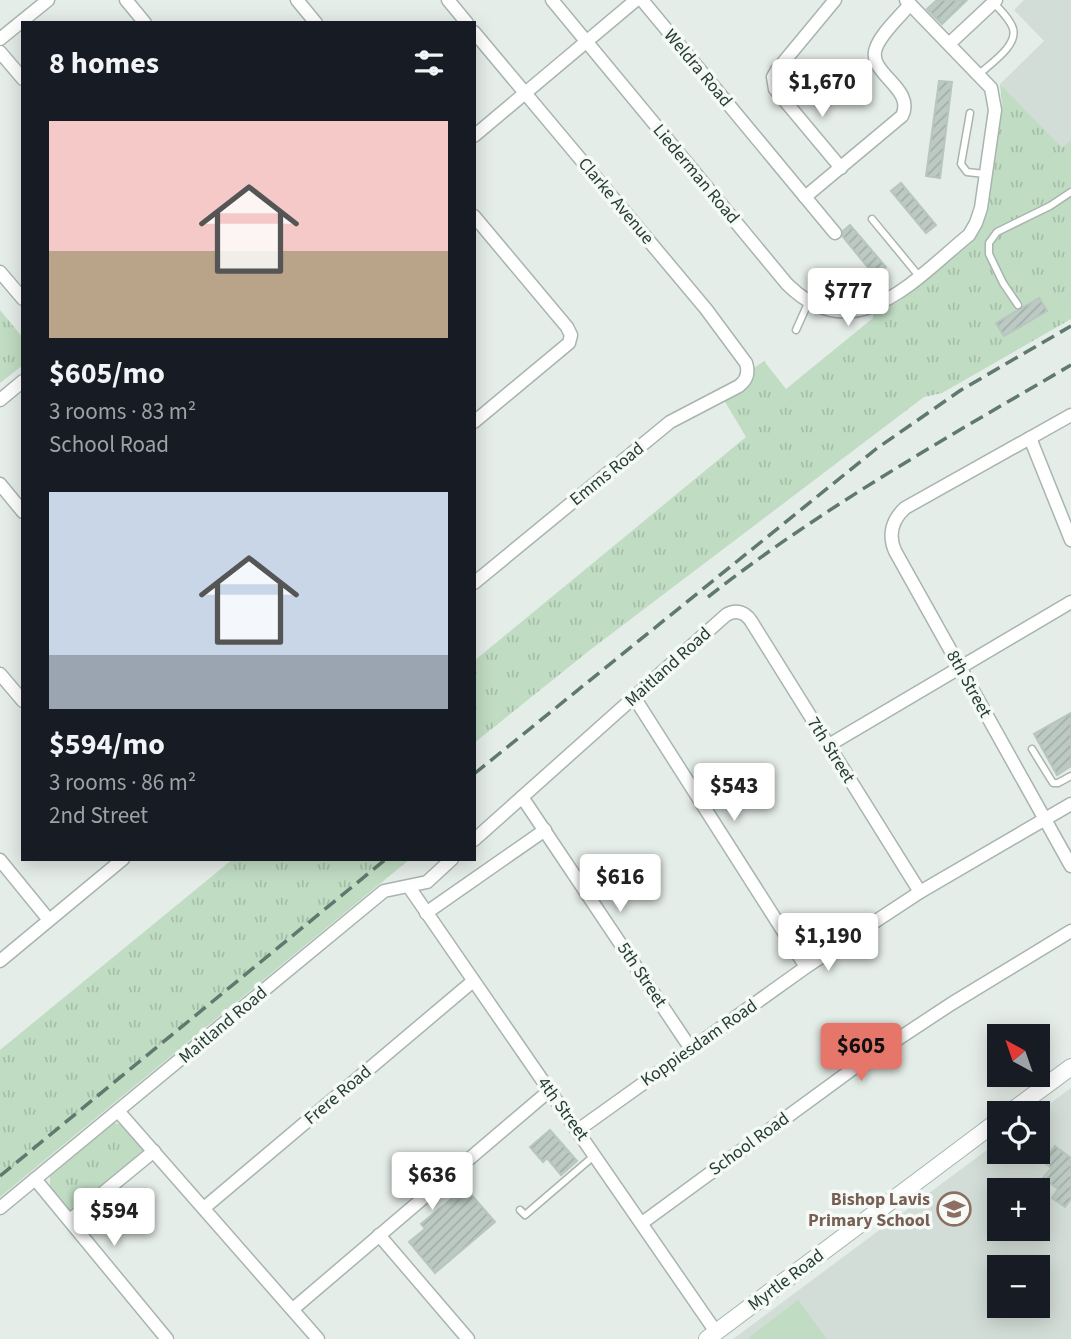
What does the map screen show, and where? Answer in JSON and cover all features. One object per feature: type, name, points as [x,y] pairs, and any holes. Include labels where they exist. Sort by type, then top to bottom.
[{"type":"street","points":[[22,21],[48,0]]},
{"type":"street","points":[[126,0],[143,21]]},
{"type":"street","points":[[297,0],[314,21]]},
{"type":"street","points":[[448,0],[465,21]]},
{"type":"street","name":"Liederman Road","points":[[552,0],[787,284],[809,302],[836,310],[867,309],[892,298],[969,234],[981,208],[994,100],[990,88],[950,43],[908,2]]},
{"type":"street","points":[[476,134],[636,0]]},
{"type":"street","name":"Weldra Road","points":[[642,0],[835,233]]},
{"type":"street","points":[[835,0],[777,70],[773,81],[778,92],[841,168]]},
{"type":"street","points":[[950,43],[995,1]]},
{"type":"street","points":[[805,197],[899,120],[905,111],[904,98],[877,64],[874,53],[908,2]]},
{"type":"street","points":[[0,39],[21,22]]},
{"type":"street","name":"Clarke Avenue","points":[[476,34],[706,309],[746,363],[747,377]]},
{"type":"street","points":[[0,52],[21,77]]},
{"type":"street","points":[[476,218],[568,327],[571,335],[569,343],[476,420]]},
{"type":"street","points":[[0,272],[21,297]]},
{"type":"street","name":"Emms Road","points":[[476,581],[670,422],[739,386],[747,377]]},
{"type":"street","points":[[0,400],[21,383]]},
{"type":"street","points":[[1071,415],[1030,438],[1071,540]]},
{"type":"street","name":"8th Street","points":[[1030,438],[900,513],[891,533],[895,551],[1071,866]]},
{"type":"street","points":[[0,484],[21,510]]},
{"type":"street","points":[[828,745],[1071,602]]},
{"type":"street","name":"Maitland Road","points":[[476,838],[726,615],[739,612]]},
{"type":"street","name":"7th Street","points":[[739,612],[749,618],[920,892]]},
{"type":"street","points":[[0,674],[21,699]]},
{"type":"street","points":[[634,697],[806,967]]},
{"type":"street","name":"5th Street","points":[[522,797],[691,1049]]},
{"type":"street","name":"Koppiesdam Road","points":[[578,1130],[806,967],[920,892],[1044,817],[1071,804]]},
{"type":"street","points":[[426,913],[545,830]]},
{"type":"street","points":[[0,860],[49,920]]},
{"type":"street","points":[[0,961],[121,861]]},
{"type":"street","name":"Maitland Road","points":[[0,1208],[383,891],[427,882],[450,861]]},
{"type":"street","name":"4th Street","points":[[409,887],[472,982],[642,1223],[711,1335]]},
{"type":"street","name":"School Road","points":[[642,1223],[854,1068],[951,1004],[1071,931]]},
{"type":"street","name":"Frere Road","points":[[204,1208],[472,982]]},
{"type":"street","points":[[1025,1101],[1071,1067]]},
{"type":"street","points":[[293,1309],[476,1157],[549,1091]]},
{"type":"street","points":[[118,1111],[318,1339]]},
{"type":"street","name":"Myrtle Road","points":[[711,1335],[987,1129]]},
{"type":"street","points":[[70,1220],[154,1151]]},
{"type":"street","points":[[35,1178],[167,1339]]},
{"type":"street","points":[[379,1235],[468,1339]]},
{"type":"lane","points":[[978,75],[1000,55],[1013,38],[1014,30],[995,1]]},
{"type":"lane","points":[[970,113],[961,164],[967,172],[987,175]]},
{"type":"lane","points":[[1018,305],[1003,283],[989,254],[989,243],[997,232],[1050,206],[1071,192]]},
{"type":"lane","points":[[872,219],[919,276]]},
{"type":"lane","points":[[796,330],[809,302]]},
{"type":"lane","points":[[1032,749],[1053,782],[1058,783],[1071,776]]},
{"type":"lane","points":[[520,1210],[525,1215],[595,1155]]},
{"type":"shaded area","points":[[1024,0],[1071,0],[1071,140],[1062,149],[1000,84],[1044,41],[1014,10]]},
{"type":"shaded area","name":"Bishop Lavis Primary School","points":[[1071,1088],[1071,1339],[733,1339],[987,1150],[987,1164],[1050,1164],[1050,1103]]},
{"type":"green space","points":[[1000,84],[1062,148],[1071,140],[1071,319],[942,393],[924,397],[590,650],[476,741],[476,659],[746,437],[724,400],[749,384],[754,368],[764,361],[786,389],[873,318],[873,314],[901,300],[976,237],[988,205],[1002,104]]},
{"type":"green space","points":[[0,310],[21,336],[21,367],[0,383]]},
{"type":"green space","points":[[231,861],[408,861],[0,1197],[0,1050]]},
{"type":"green space","points":[[114,1123],[122,1124],[146,1153],[72,1212],[50,1187],[50,1176]]},
{"type":"green space","points":[[798,1300],[827,1339],[747,1339]]},
{"type":"building","points":[[937,0],[967,0],[942,24],[927,9]]},
{"type":"building","points":[[939,81],[952,82],[940,178],[926,176]]},
{"type":"building","points":[[901,183],[936,225],[926,233],[891,191]]},
{"type":"building","points":[[850,225],[886,267],[875,276],[843,237],[843,231]]},
{"type":"building","points":[[1039,298],[1047,311],[1004,336],[996,323]]},
{"type":"building","points":[[1071,713],[1071,766],[1057,775],[1034,734]]},
{"type":"building","points":[[550,1130],[577,1161],[561,1175],[547,1158],[543,1162],[530,1147]]},
{"type":"building","points":[[1055,1146],[1071,1158],[1071,1199],[1065,1207],[1052,1198],[1058,1189],[1050,1183],[1050,1178],[1043,1178],[1051,1168],[1046,1164],[1050,1164],[1050,1153]]},
{"type":"building","points":[[469,1192],[495,1222],[435,1273],[409,1242],[425,1229],[421,1224],[456,1195],[460,1199]]},
{"type":"railway","points":[[476,772],[876,449],[961,390],[1071,326]]},
{"type":"railway","points":[[708,597],[840,503],[1071,365]]},
{"type":"railway","points":[[0,1176],[384,861]]},
{"type":"place","name":"Bishop Lavis Primary School","points":[[954,1209]]}]
